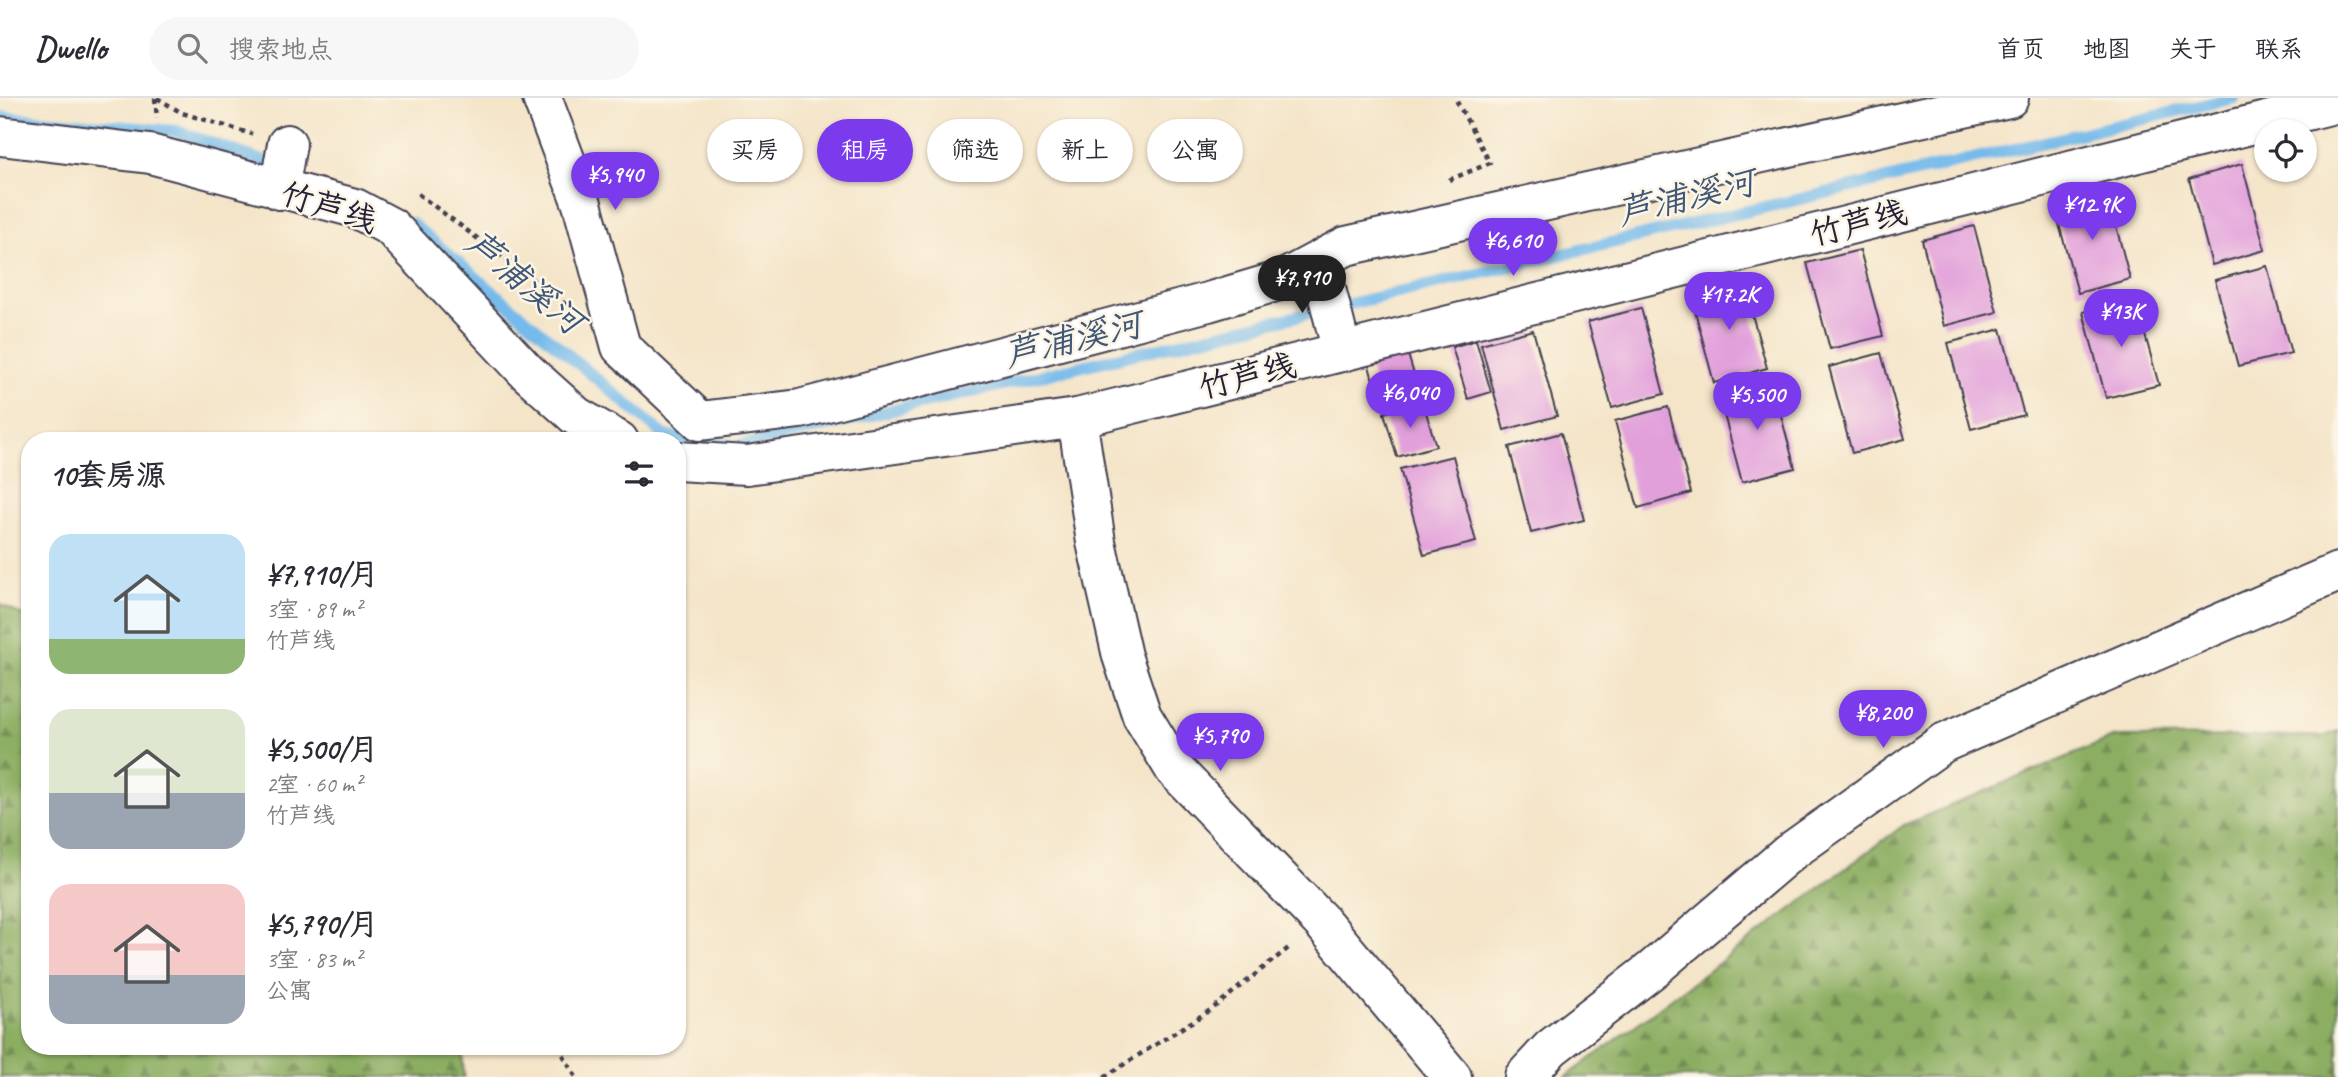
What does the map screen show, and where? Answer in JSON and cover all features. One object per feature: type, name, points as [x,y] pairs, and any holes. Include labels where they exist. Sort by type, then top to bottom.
[{"type":"street","points":[[542,98],[582,204],[621,347],[700,421],[800,409],[1282,280],[1322,272],[1346,246],[2009,98]]},
{"type":"street","name":"竹芦线","points":[[686,462],[747,466],[1077,418],[1340,343],[2338,103]]},
{"type":"street","name":"竹芦线","points":[[0,136],[283,167],[391,227],[527,372],[576,416],[604,432]]},
{"type":"street","points":[[1322,272],[1340,343]]},
{"type":"street","points":[[1077,418],[1096,542],[1122,656],[1142,716],[1175,770],[1322,922],[1452,1077]]},
{"type":"street","points":[[1524,1077],[1551,1048],[1653,969],[1790,853],[1943,743],[2338,572]]},
{"type":"path","points":[[155,98],[158,113]]},
{"type":"path","points":[[1442,183],[1490,163],[1455,98]]},
{"type":"path","points":[[1104,1077],[1212,1009],[1322,922]]},
{"type":"path","points":[[563,1055],[576,1077]]},
{"type":"green space","points":[[0,604],[21,614],[21,1055],[463,1055],[464,1077],[0,1077]]},
{"type":"green space","points":[[2338,731],[2338,1077],[1566,1077],[1904,825],[2115,737],[2325,736]]},
{"type":"building","points":[[2242,164],[2265,250],[2212,265],[2189,179]]},
{"type":"building","points":[[2107,192],[2130,279],[2078,293],[2054,206]]},
{"type":"building","points":[[1974,226],[1997,312],[1944,326],[1922,240]]},
{"type":"building","points":[[1860,250],[1883,336],[1830,349],[1807,263]]},
{"type":"building","points":[[2267,266],[2291,353],[2238,366],[2215,280]]},
{"type":"building","points":[[1743,282],[1767,368],[1714,383],[1691,296]]},
{"type":"building","points":[[2135,299],[2159,385],[2106,398],[2083,312]]},
{"type":"building","points":[[1641,308],[1664,394],[1612,408],[1588,322]]},
{"type":"building","points":[[2001,329],[2024,415],[1971,429],[1948,343]]},
{"type":"building","points":[[1533,330],[1557,416],[1504,430],[1481,344]]},
{"type":"building","points":[[1476,340],[1491,392],[1468,399],[1452,347]]},
{"type":"building","points":[[1407,351],[1420,395],[1380,406],[1368,362]]},
{"type":"building","points":[[1881,353],[1905,439],[1852,453],[1829,367]]},
{"type":"building","points":[[1772,382],[1795,468],[1742,482],[1719,396]]},
{"type":"building","points":[[1423,402],[1436,446],[1397,457],[1384,413]]},
{"type":"building","points":[[1668,407],[1691,493],[1638,508],[1615,421]]},
{"type":"building","points":[[1561,433],[1584,520],[1531,533],[1509,447]]},
{"type":"building","points":[[1453,456],[1476,542],[1424,555],[1400,469]]},
{"type":"waterway","name":"芦浦溪河","points":[[686,439],[739,446],[2234,98]]},
{"type":"waterway","name":"芦浦溪河","points":[[0,117],[176,131],[280,167]]},
{"type":"waterway","name":"芦浦溪河","points":[[411,223],[660,432]]}]
